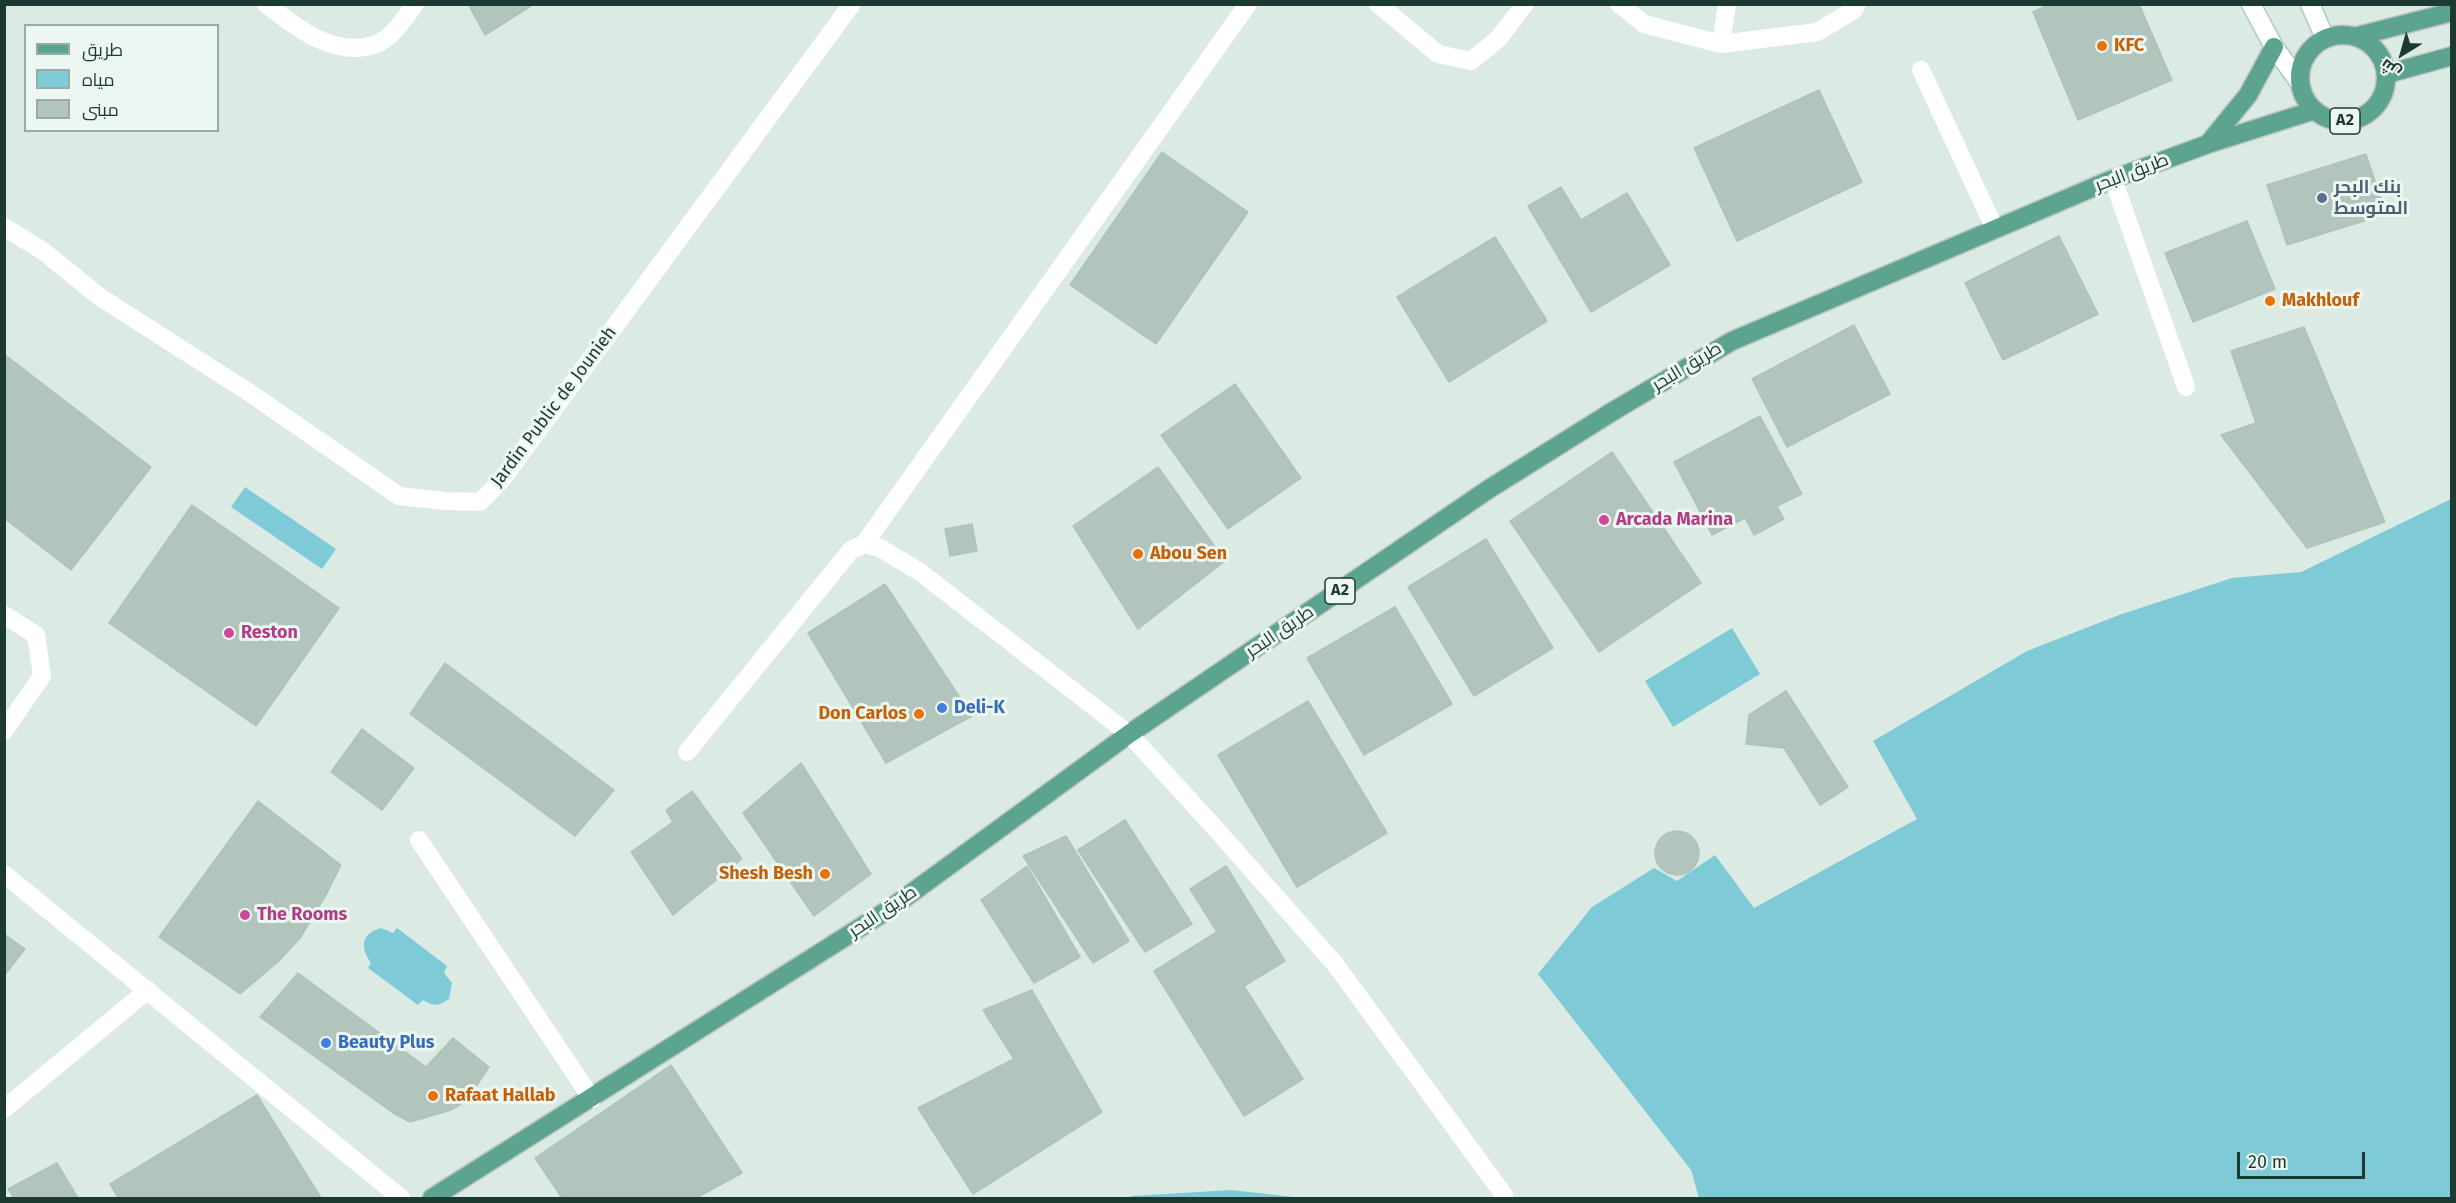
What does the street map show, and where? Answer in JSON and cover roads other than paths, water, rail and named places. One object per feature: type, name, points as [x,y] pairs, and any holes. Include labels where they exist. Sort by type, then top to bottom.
[{"type":"main road","points":[[2300,83],[2300,69],[2305,56],[2314,45],[2325,38],[2342,34],[2358,36],[2451,12]]},
{"type":"main road","points":[[2358,36],[2372,45],[2383,58],[2387,74],[2451,56]]},
{"type":"main road","points":[[2208,144],[2248,95],[2274,47]]},
{"type":"main road","name":"A2","points":[[2300,83],[2305,98],[2314,110],[2327,118],[2341,122],[2370,113],[2380,102],[2386,89],[2387,74]]},
{"type":"main road","name":"طريق البحر","points":[[432,1198],[891,908],[1129,735],[1489,489],[1614,410],[1732,341],[2113,179],[2208,144],[2314,110]]},
{"type":"street","points":[[266,4],[328,45],[356,48],[377,43],[400,24],[415,4]]},
{"type":"street","name":"Jardin Public de Jounieh","points":[[4,227],[43,251],[100,297],[253,395],[399,496],[480,502],[500,482],[852,4]]},
{"type":"street","points":[[687,752],[844,557],[851,550],[864,544],[1248,4]]},
{"type":"street","points":[[1377,4],[1438,54],[1471,61],[1498,39],[1525,4]]},
{"type":"street","points":[[1619,4],[1644,24],[1721,44],[1817,32],[1854,10],[1857,4]]},
{"type":"street","points":[[1721,44],[1727,4]]},
{"type":"street","points":[[2251,4],[2274,47],[2300,83]]},
{"type":"street","points":[[2310,4],[2325,38]]},
{"type":"street","points":[[1921,70],[1995,229]]},
{"type":"street","points":[[2113,179],[2186,387]]},
{"type":"street","points":[[864,544],[880,548],[920,572],[1129,735],[1216,829],[1335,964],[1504,1195]]},
{"type":"street","points":[[4,615],[36,635],[42,675],[4,731]]},
{"type":"street","points":[[419,840],[591,1098]]},
{"type":"street","points":[[4,874],[401,1198]]},
{"type":"street","points":[[4,1108],[148,990]]},
{"type":"water","points":[[245,487],[336,549],[322,569],[231,507]]},
{"type":"water","points":[[2451,499],[2451,1198],[1699,1198],[1691,1170],[1538,974],[1592,907],[1654,868],[1677,881],[1715,855],[1754,908],[1917,819],[1873,741],[2027,651],[2119,615],[2232,578],[2301,572]]},
{"type":"water","points":[[1732,628],[1760,674],[1673,727],[1645,681]]},
{"type":"water","points":[[381,928],[393,933],[397,928],[447,966],[444,973],[452,983],[449,999],[436,1005],[423,1000],[418,1005],[368,968],[371,963],[365,952],[364,942],[369,934]]},
{"type":"water","points":[[1231,1190],[1303,1198],[1125,1198],[1132,1196]]},
{"type":"place","name":"KFC","points":[[2102,46]]},
{"type":"place","name":"بنك البحر المتوسط","points":[[2322,198]]},
{"type":"place","name":"Makhlouf","points":[[2270,301]]},
{"type":"place","name":"Arcada Marina","points":[[1604,520]]},
{"type":"place","name":"Abou Sen","points":[[1138,554]]},
{"type":"place","name":"Reston","points":[[229,633]]},
{"type":"place","name":"Deli-K","points":[[942,708]]},
{"type":"place","name":"Don Carlos","points":[[919,714]]},
{"type":"place","name":"Shesh Besh","points":[[825,874]]},
{"type":"place","name":"The Rooms","points":[[245,915]]},
{"type":"place","name":"Beauty Plus","points":[[326,1043]]},
{"type":"place","name":"Rafaat Hallab","points":[[433,1096]]}]
